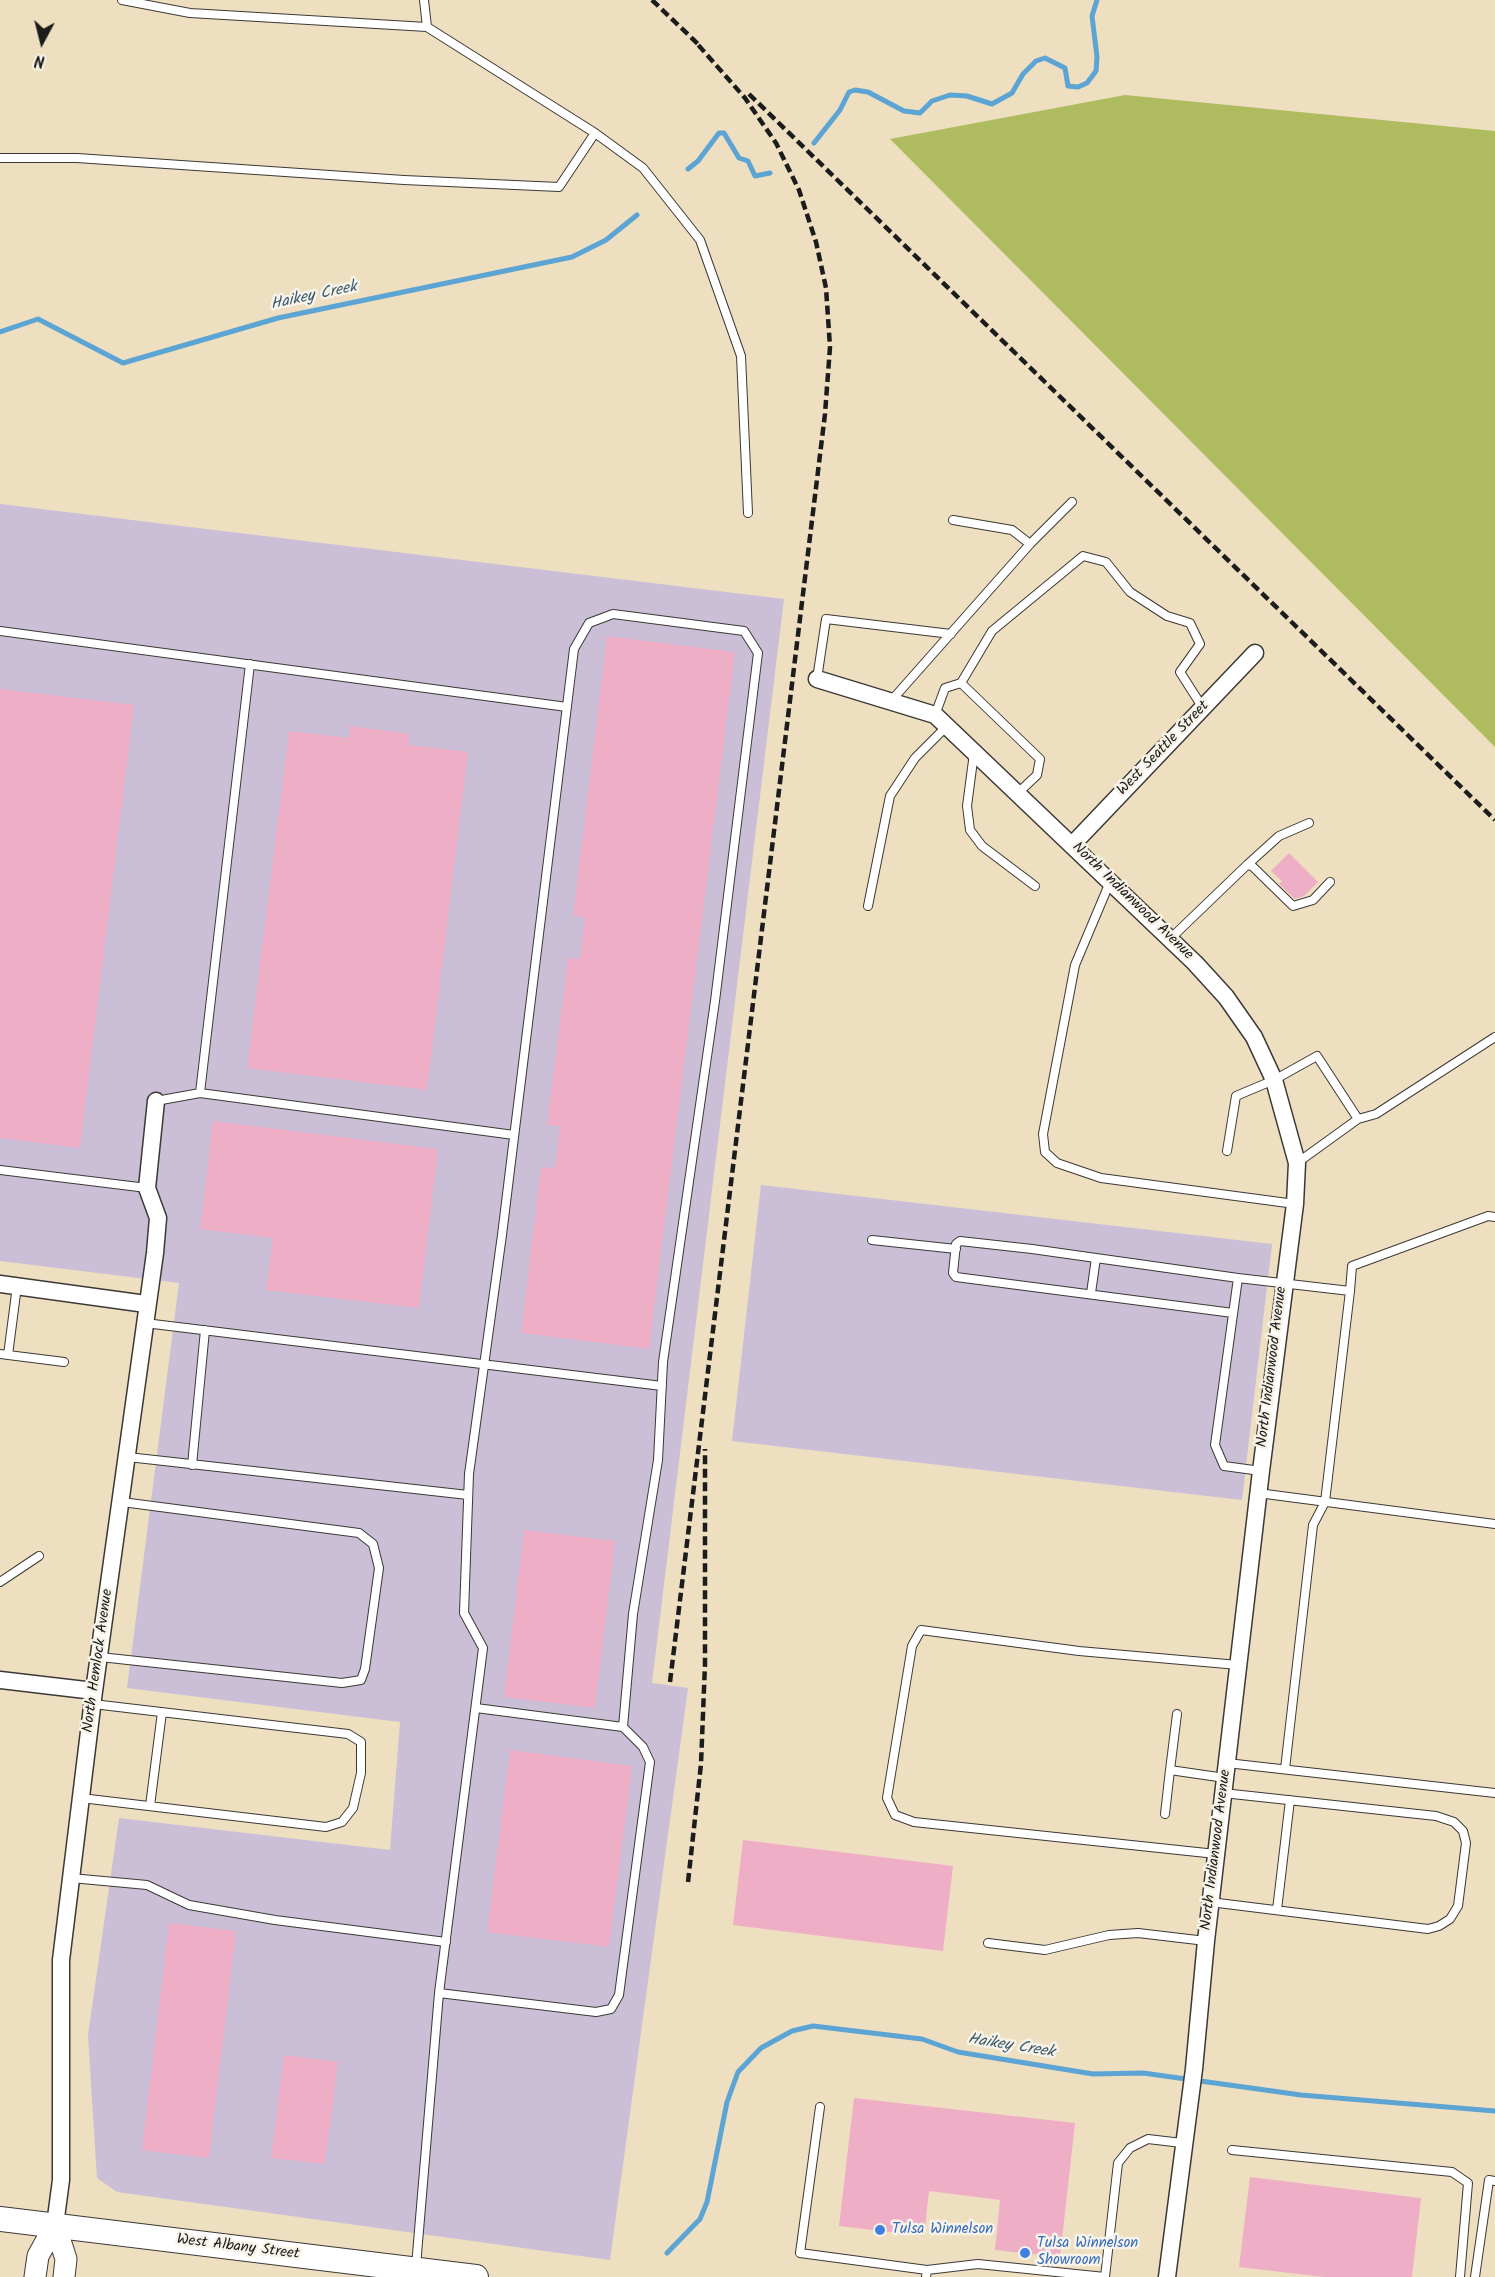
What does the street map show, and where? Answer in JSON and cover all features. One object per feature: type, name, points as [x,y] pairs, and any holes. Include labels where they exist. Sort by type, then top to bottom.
[{"type":"main road","name":"West Albany Street","points":[[0,2218],[476,2277]]},
{"type":"street","name":"West Seattle Street","points":[[1073,844],[1255,653]]},
{"type":"street","name":"North Indianwood Avenue","points":[[818,679],[891,701],[941,720],[1019,792],[1170,939],[1226,997],[1254,1037],[1275,1080],[1297,1163],[1295,1204],[1283,1282],[1210,1902],[1194,2069],[1182,2143],[1167,2277]]},
{"type":"street","name":"North Hemlock Avenue","points":[[55,2225],[61,2180],[61,1960],[158,1218],[147,1188],[156,1101]]},
{"type":"street","points":[[0,1284],[146,1304]]},
{"type":"street","points":[[0,1680],[94,1697]]},
{"type":"street","points":[[35,2277],[38,2256],[55,2225]]},
{"type":"street","points":[[55,2225],[66,2259],[64,2277]]},
{"type":"lane","points":[[122,0],[190,13],[427,27],[595,133],[643,168],[700,240],[741,356],[748,513]]},
{"type":"lane","points":[[424,0],[427,27]]},
{"type":"lane","points":[[0,158],[76,158],[404,180],[559,186],[595,133]]},
{"type":"lane","points":[[891,701],[1030,544],[1072,502]]},
{"type":"lane","points":[[953,520],[1012,531],[1030,544]]},
{"type":"lane","points":[[868,906],[890,796],[941,720],[945,687],[961,683],[992,631],[1083,556],[1106,562],[1130,592],[1167,616],[1190,623],[1200,644],[1180,672],[1203,708]]},
{"type":"lane","points":[[415,2270],[439,1993],[483,1648],[464,1613],[468,1495],[574,649],[590,623],[613,614],[692,622],[744,631],[758,653],[715,1000],[662,1386],[658,1460],[633,1614],[623,1727]]},
{"type":"lane","points":[[818,679],[826,620],[951,634]]},
{"type":"lane","points":[[0,631],[567,707]]},
{"type":"lane","points":[[200,1093],[250,664]]},
{"type":"lane","points":[[961,683],[1040,759],[1037,775],[1019,792]]},
{"type":"lane","points":[[975,750],[967,806],[970,830],[982,846],[1035,886]]},
{"type":"lane","points":[[1170,939],[1279,836],[1309,823]]},
{"type":"lane","points":[[1247,864],[1252,866],[1293,906],[1299,907],[1313,900],[1330,882]]},
{"type":"lane","points":[[1110,882],[1075,965],[1043,1134],[1045,1152],[1057,1163],[1101,1178],[1295,1204]]},
{"type":"lane","points":[[1297,1163],[1358,1119],[1376,1114],[1495,1037]]},
{"type":"lane","points":[[1227,1151],[1236,1096],[1275,1080],[1317,1056],[1358,1119]]},
{"type":"lane","points":[[156,1101],[200,1093],[514,1135]]},
{"type":"lane","points":[[0,1170],[147,1188]]},
{"type":"lane","points":[[1285,1769],[1313,1525],[1325,1502],[1352,1266],[1488,1216],[1495,1217]]},
{"type":"lane","points":[[872,1240],[956,1250]]},
{"type":"lane","points":[[1233,1313],[957,1277],[953,1273],[956,1244],[960,1241],[1350,1291]]},
{"type":"lane","points":[[1091,1293],[1096,1258]]},
{"type":"lane","points":[[1238,1278],[1215,1445],[1224,1466],[1261,1471]]},
{"type":"lane","points":[[17,1286],[4,1354],[64,1362]]},
{"type":"lane","points":[[144,1323],[662,1386]]},
{"type":"lane","points":[[192,1465],[205,1330]]},
{"type":"lane","points":[[128,1457],[468,1495]]},
{"type":"lane","points":[[1258,1493],[1495,1524]]},
{"type":"lane","points":[[100,1657],[342,1683],[361,1680],[365,1669],[379,1568],[373,1544],[358,1533],[122,1502]]},
{"type":"lane","points":[[0,1582],[39,1556]]},
{"type":"lane","points":[[1216,1854],[914,1822],[895,1815],[887,1798],[912,1646],[921,1630],[1079,1651],[1238,1665]]},
{"type":"lane","points":[[81,1798],[326,1827],[342,1822],[354,1808],[361,1773],[361,1742],[348,1734],[162,1712],[94,1697]]},
{"type":"lane","points":[[439,1993],[596,2012],[611,2009],[619,1995],[650,1762],[644,1747],[623,1727],[476,1708]]},
{"type":"lane","points":[[150,1806],[162,1712]]},
{"type":"lane","points":[[1165,1814],[1177,1714]]},
{"type":"lane","points":[[1225,1778],[1285,1769],[1495,1793]]},
{"type":"lane","points":[[1170,1770],[1225,1778],[1290,1800],[1436,1816],[1454,1822],[1463,1831],[1466,1843],[1458,1906],[1450,1919],[1439,1926],[1428,1929],[1210,1902]]},
{"type":"lane","points":[[1277,1910],[1290,1800]]},
{"type":"lane","points":[[71,1878],[147,1885],[189,1905],[275,1920],[446,1942]]},
{"type":"lane","points":[[988,1943],[1045,1950],[1109,1935],[1138,1933],[1206,1941]]},
{"type":"lane","points":[[820,2107],[800,2253],[927,2273],[978,2264],[1105,2277],[1118,2163],[1130,2148],[1149,2139],[1182,2143]]},
{"type":"lane","points":[[1232,2150],[1452,2172],[1468,2183],[1460,2277]]},
{"type":"lane","points":[[1475,2277],[1489,2180],[1495,2181]]},
{"type":"shaded area","points":[[0,504],[784,599],[652,1683],[688,1688],[610,2260],[117,2192],[97,2178],[88,2035],[119,1818],[390,1850],[400,1722],[127,1688],[179,1283],[0,1261]]},
{"type":"shaded area","points":[[761,1185],[1272,1244],[1242,1500],[732,1441]]},
{"type":"green space","points":[[1125,95],[1495,131],[1495,747],[890,139]]},
{"type":"building","points":[[607,636],[735,652],[649,1349],[521,1333],[541,1167],[555,1168],[560,1126],[547,1125],[568,958],[580,959],[585,917],[573,916]]},
{"type":"building","points":[[0,689],[134,705],[80,1148],[0,1138]]},
{"type":"building","points":[[350,726],[410,734],[408,745],[468,752],[427,1090],[247,1068],[289,731],[349,738]]},
{"type":"building","points":[[1289,853],[1318,882],[1304,896],[1295,899],[1279,884],[1282,881],[1271,871]]},
{"type":"building","points":[[213,1121],[438,1149],[419,1308],[266,1290],[273,1238],[200,1229]]},
{"type":"building","points":[[524,1530],[615,1541],[595,1708],[504,1697]]},
{"type":"building","points":[[510,1750],[632,1766],[609,1947],[487,1932]]},
{"type":"building","points":[[743,1840],[953,1866],[943,1951],[733,1925]]},
{"type":"building","points":[[169,1923],[236,1931],[209,2158],[142,2150]]},
{"type":"building","points":[[284,2055],[338,2062],[325,2164],[271,2158]]},
{"type":"building","points":[[854,2098],[1075,2123],[1060,2257],[995,2250],[1000,2200],[929,2191],[924,2236],[839,2226]]},
{"type":"building","points":[[1250,2177],[1421,2198],[1412,2277],[1324,2277],[1239,2267]]},
{"type":"waterway","name":"Haikey Creek","points":[[814,143],[840,110],[849,92],[855,90],[868,92],[904,111],[920,113],[932,101],[950,95],[967,96],[992,104],[1012,93],[1023,74],[1036,61],[1045,58],[1065,68],[1068,86],[1078,87],[1087,83],[1096,71],[1097,57],[1092,16],[1097,0]]},
{"type":"waterway","name":"Haikey Creek","points":[[688,169],[698,161],[719,133],[724,133],[739,158],[748,161],[755,176],[770,173]]},
{"type":"waterway","name":"Haikey Creek","points":[[0,332],[38,319],[123,363],[278,318],[572,257],[606,240],[637,215]]},
{"type":"waterway","name":"Haikey Creek","points":[[667,2253],[700,2219],[707,2202],[727,2102],[738,2072],[761,2048],[792,2031],[813,2026],[922,2039],[958,2052],[1093,2074],[1143,2073],[1301,2095],[1495,2111]]},
{"type":"railway","points":[[652,0],[698,44]]},
{"type":"railway","points":[[670,1682],[825,414],[830,347],[826,288],[816,242],[799,190],[776,143],[745,98],[693,39]]},
{"type":"railway","points":[[749,94],[1495,820]]},
{"type":"railway","points":[[688,1882],[701,1764],[705,1664],[705,1449]]},
{"type":"place","name":"Tulsa Winnelson","points":[[880,2230]]},
{"type":"place","name":"Tulsa Winnelson Showroom","points":[[1025,2253]]}]
